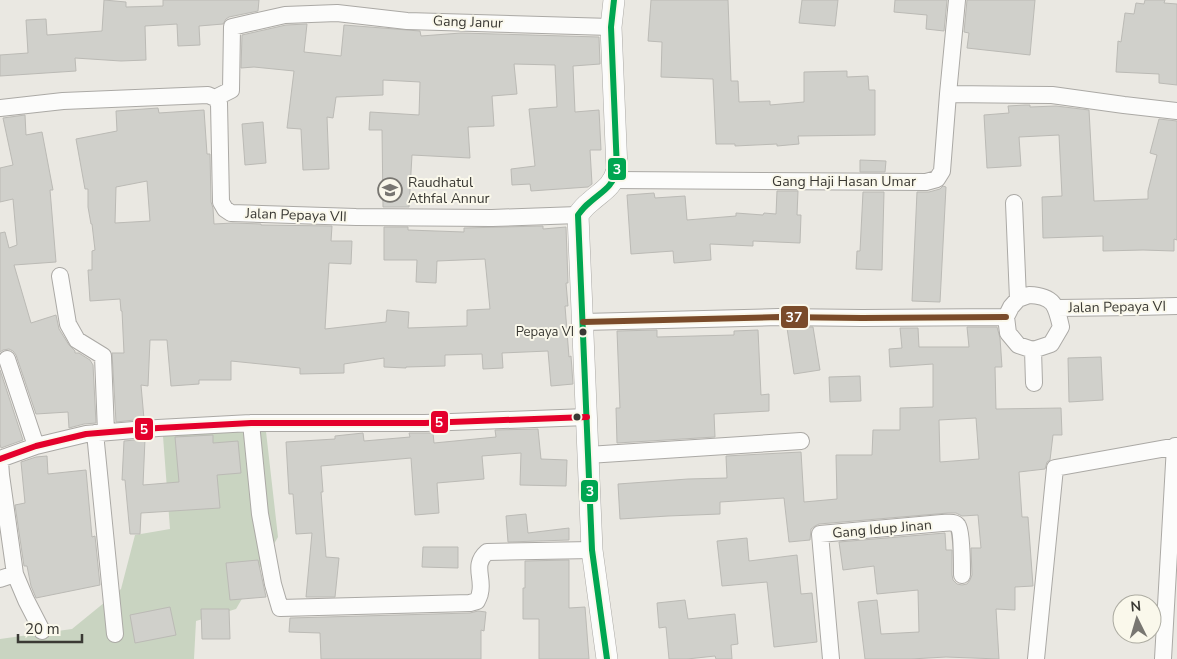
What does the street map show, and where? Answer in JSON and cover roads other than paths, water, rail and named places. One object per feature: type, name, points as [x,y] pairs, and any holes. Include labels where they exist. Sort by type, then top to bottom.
[{"type":"street","points":[[607,659],[592,550],[578,216],[587,204],[607,189],[614,180],[617,170],[611,27],[614,0]]},
{"type":"street","name":"Gang Haji Hasan Umar","points":[[614,180],[926,182],[937,179],[942,171],[958,0]]},
{"type":"street","name":"Gang Janur","points":[[215,98],[231,90],[232,27],[285,14],[336,7],[407,21],[611,27]]},
{"type":"street","points":[[948,94],[1052,95],[1177,111]]},
{"type":"street","points":[[0,108],[70,100],[208,95],[215,98]]},
{"type":"street","name":"Jalan Pepaya VII","points":[[215,98],[219,102],[221,202],[225,209],[231,213],[356,217],[492,218],[578,216]]},
{"type":"street","points":[[1014,203],[1018,299],[1010,307],[1006,317],[1008,333],[1018,345],[1032,350],[1034,383]]},
{"type":"street","points":[[60,276],[68,324],[77,340],[103,356],[101,433],[115,634]]},
{"type":"street","name":"Jalan Pepaya VI","points":[[1018,299],[1029,295],[1040,296],[1050,300],[1057,308],[1061,327],[1051,344],[1032,350]]},
{"type":"street","name":"Jalan Pepaya VI","points":[[1057,308],[1177,306]]},
{"type":"street","points":[[583,322],[787,317],[1006,317]]},
{"type":"street","points":[[7,359],[36,446]]},
{"type":"street","points":[[42,631],[26,600],[8,577],[0,460],[36,446],[86,434],[251,423],[426,423],[586,417]]},
{"type":"street","points":[[251,423],[260,514],[273,584],[280,608],[470,603],[477,601],[480,593],[479,562],[481,557],[487,552],[592,550]]},
{"type":"street","points":[[588,455],[801,441]]},
{"type":"street","points":[[1036,659],[1055,468],[1176,446],[1163,659]]},
{"type":"street","name":"Gang Idup Jinan","points":[[832,659],[820,534],[942,523],[956,524],[960,537],[962,575]]},
{"type":"place","name":"Raudhatul Athfal Annur","points":[[390,190]]},
{"type":"place","name":"Pepaya VI","points":[[583,332]]}]
